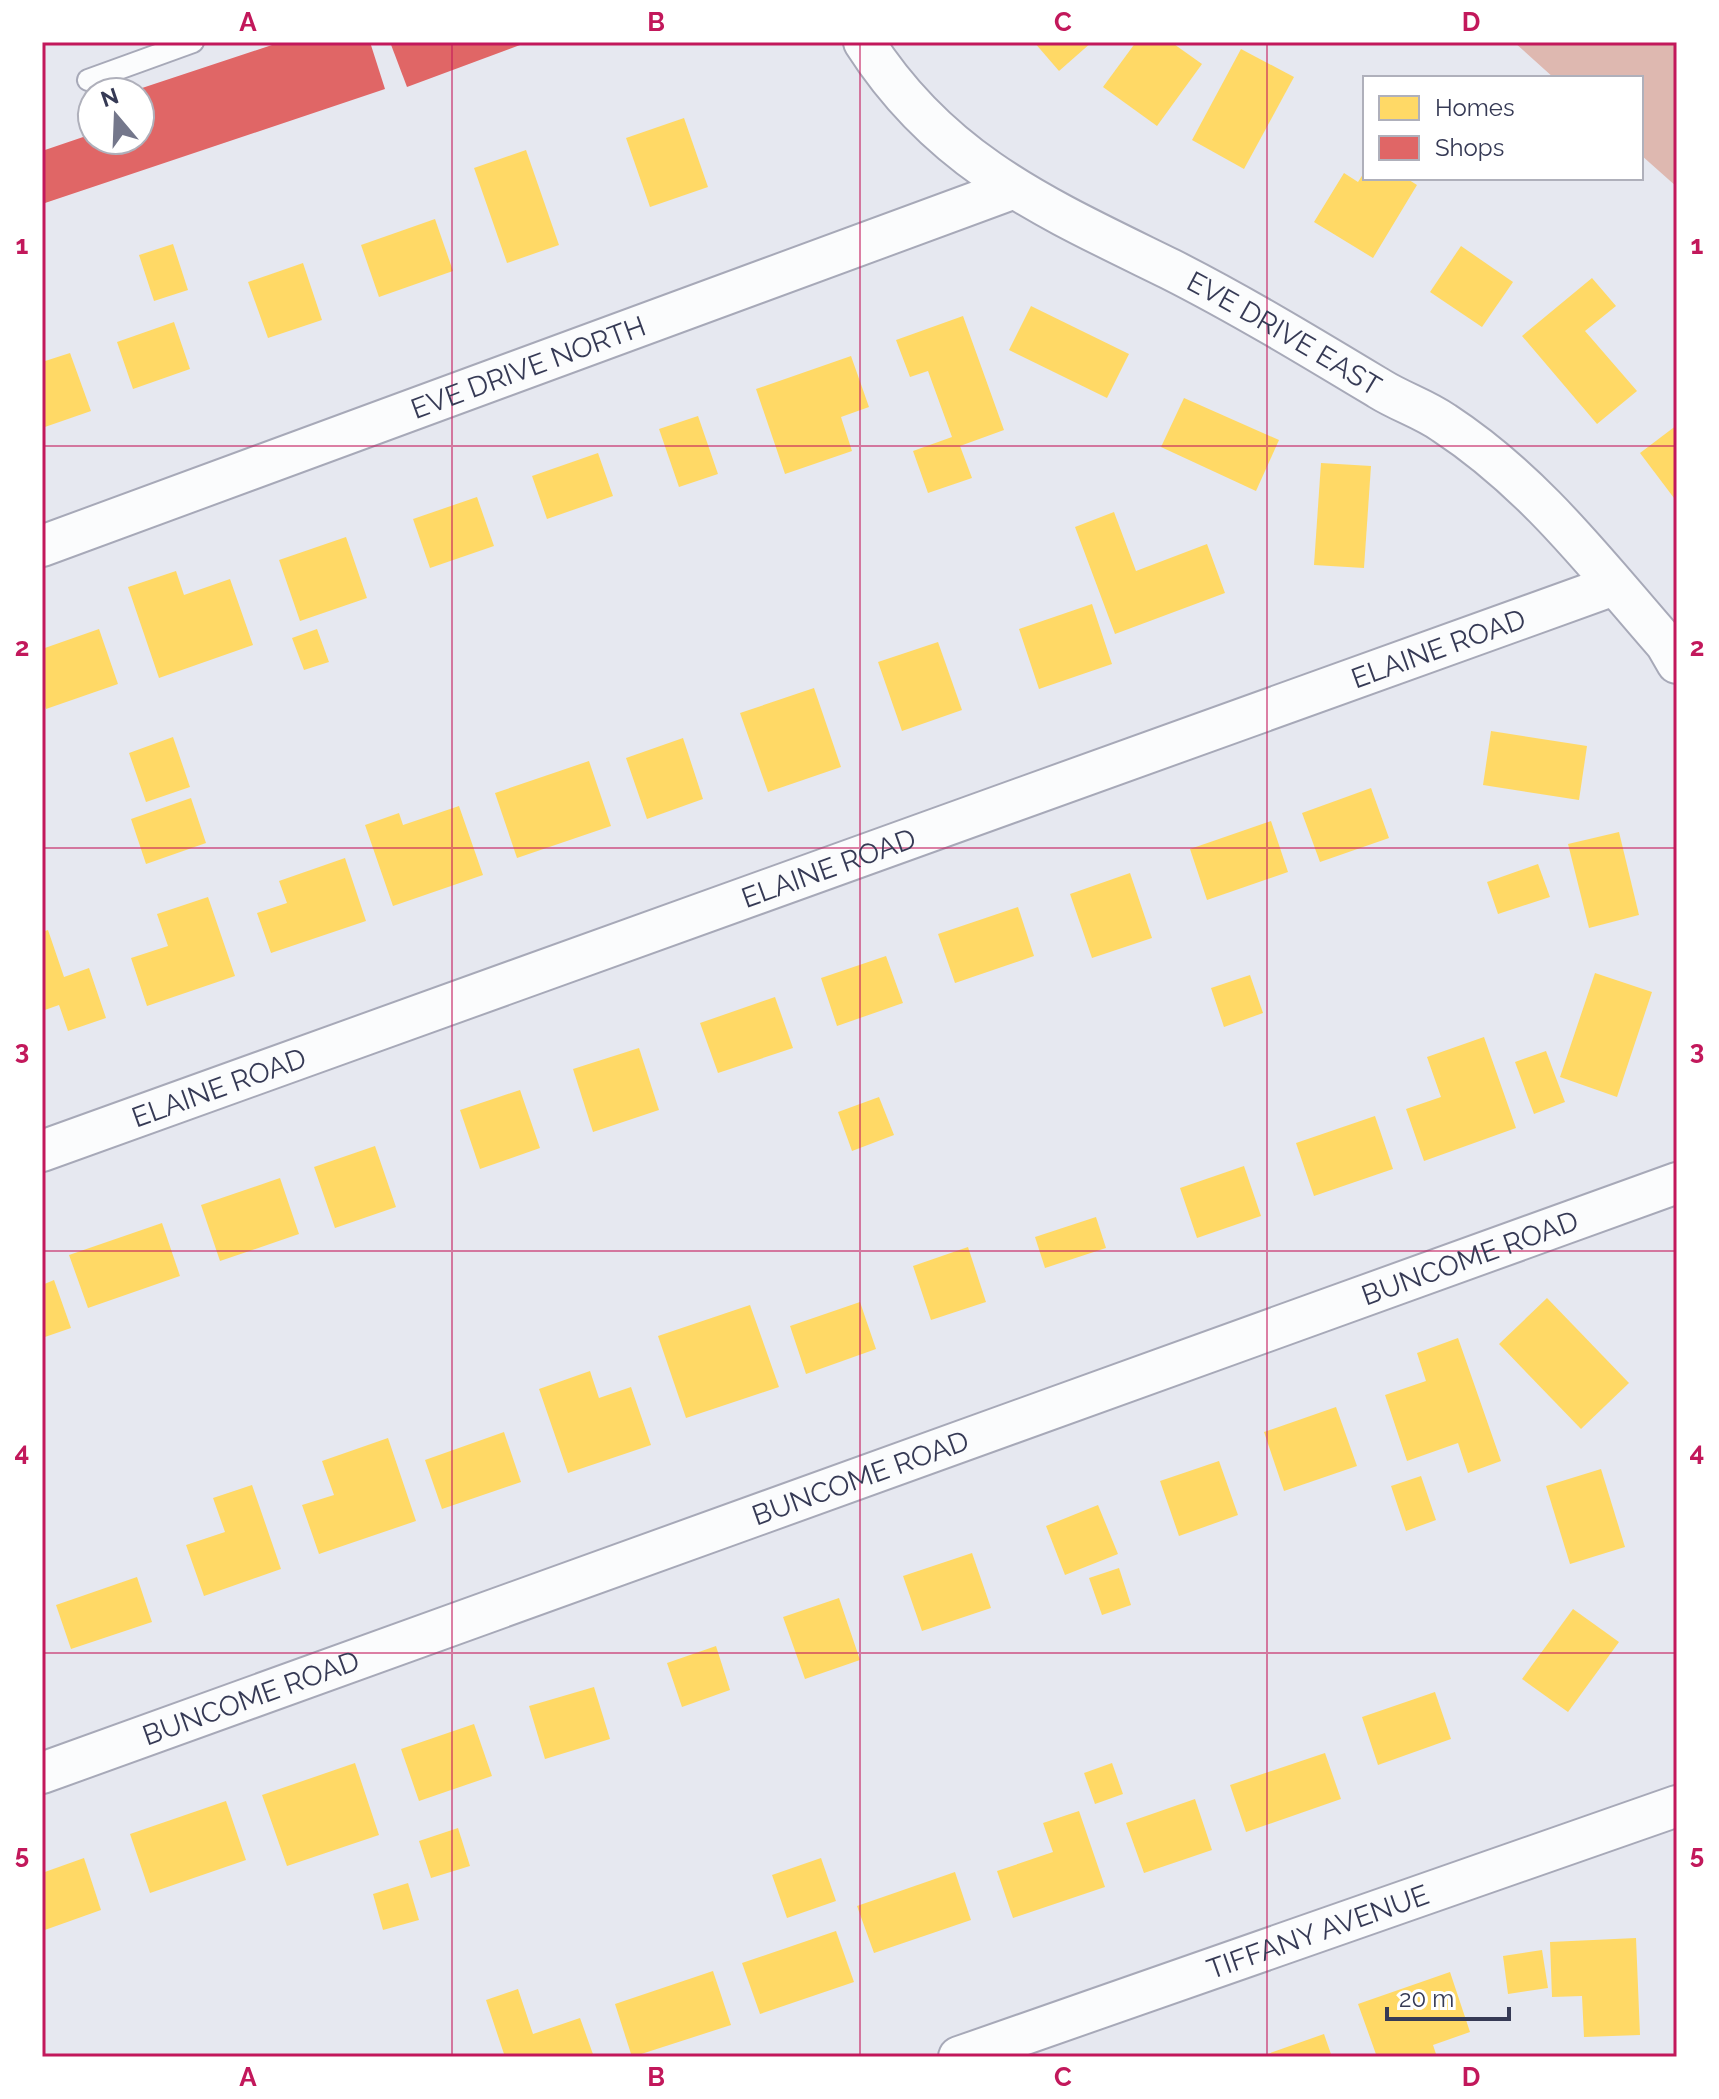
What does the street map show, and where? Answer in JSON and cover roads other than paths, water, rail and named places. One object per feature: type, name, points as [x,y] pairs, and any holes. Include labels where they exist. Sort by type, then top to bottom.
[{"type":"street","name":"EVE DRIVE EAST","points":[[864,42],[914,107],[953,147],[1012,189],[1080,228],[1172,270],[1440,420],[1493,456],[1554,512],[1677,663]]},
{"type":"street","name":"EVE DRIVE NORTH","points":[[42,546],[1012,189]]},
{"type":"street","name":"ELAINE ROAD","points":[[42,1151],[1614,585]]},
{"type":"street","name":"BUNCOME ROAD","points":[[42,1773],[1677,1183]]},
{"type":"street","name":"TIFFANY AVENUE","points":[[959,2057],[1677,1806]]},
{"type":"lane","points":[[99,76],[193,42]]}]
